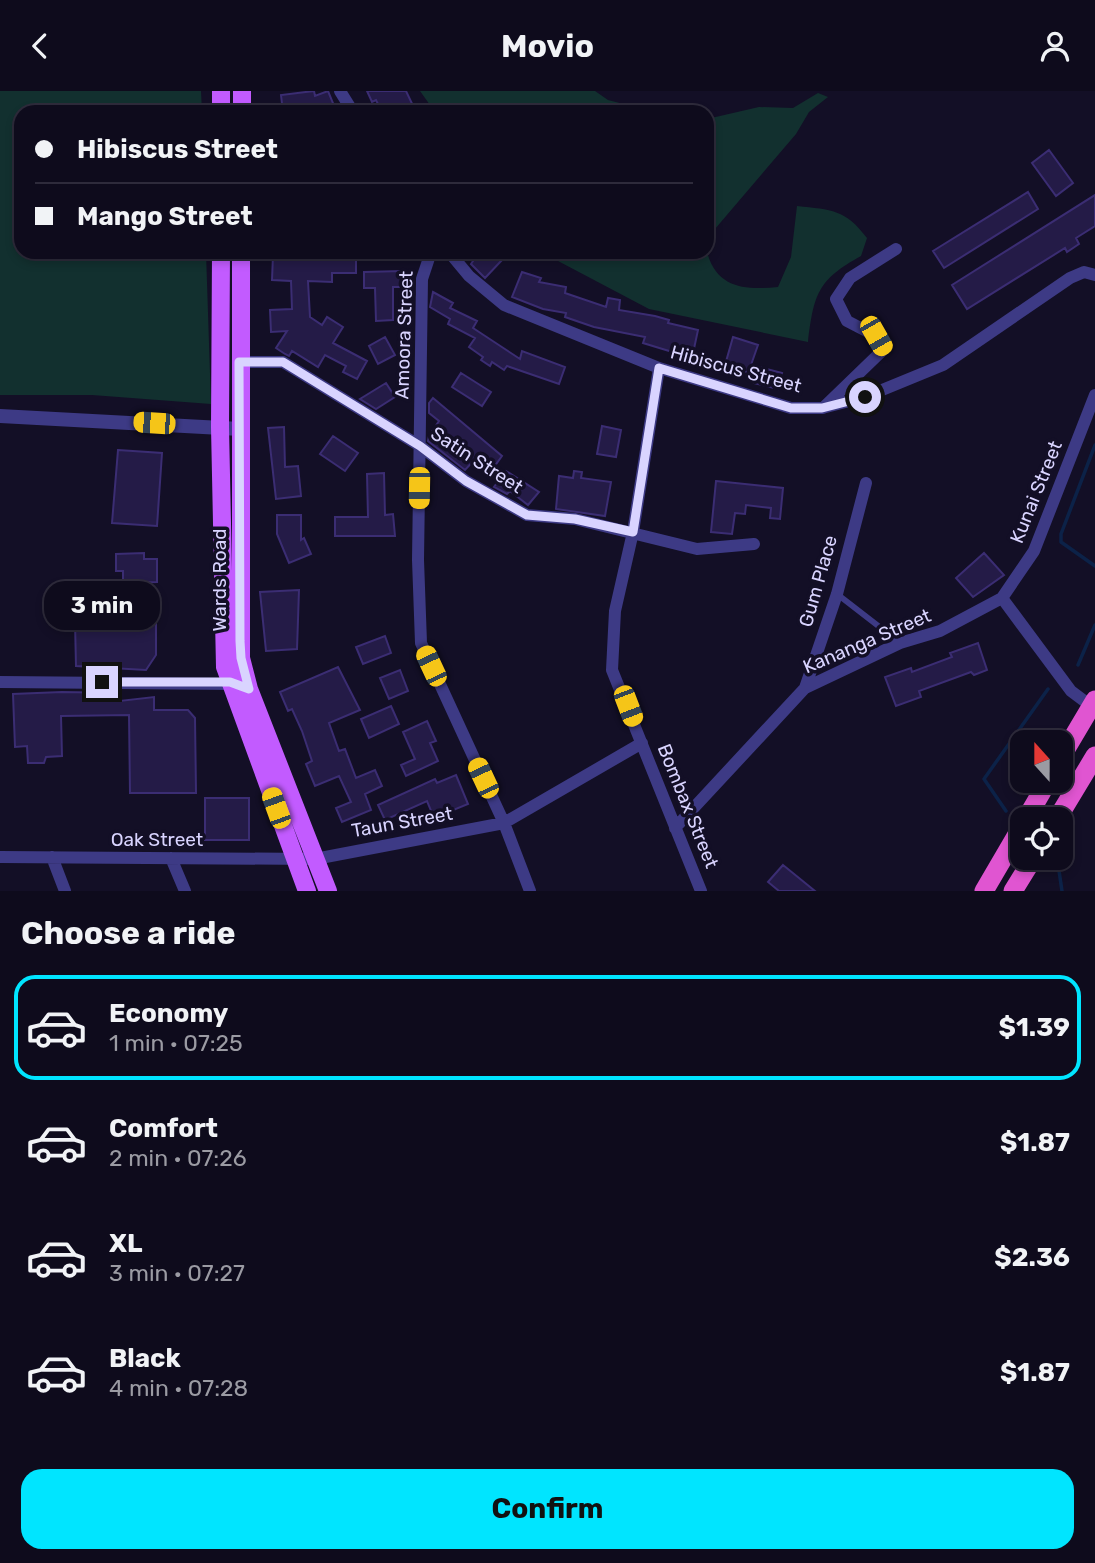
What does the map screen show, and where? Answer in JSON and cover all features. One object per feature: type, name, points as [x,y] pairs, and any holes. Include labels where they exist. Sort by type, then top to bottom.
[{"type":"highway","points":[[1073,737],[1093,703]]},
{"type":"highway","points":[[1064,807],[1095,756]]},
{"type":"highway","points":[[984,891],[1010,846]]},
{"type":"highway","points":[[1013,891],[1026,870]]},
{"type":"main road","name":"Wards Road","points":[[221,259],[220,427],[224,652],[230,682],[307,891]]},
{"type":"main road","name":"Wards Road","points":[[241,259],[241,658],[249,689],[328,891]]},
{"type":"street","points":[[822,408],[884,349],[876,336],[847,321],[836,299],[850,278],[897,249]]},
{"type":"street","name":"Amoora Street","points":[[429,259],[422,279],[418,584],[421,643],[504,823],[530,891]]},
{"type":"street","name":"Hibiscus Street","points":[[455,259],[503,305],[659,368],[791,408],[822,408],[865,397],[943,365],[1070,278],[1084,272],[1095,275]]},
{"type":"street","name":"Satin Street","points":[[239,362],[283,362],[420,446],[466,481],[527,515],[575,519],[697,549],[754,544]]},
{"type":"street","name":"Bombax Street","points":[[659,368],[633,532],[615,611],[612,670],[701,891]]},
{"type":"street","name":"Kunai Street","points":[[1002,599],[1034,551],[1095,395]]},
{"type":"street","points":[[0,416],[240,429]]},
{"type":"street","name":"Gum Place","points":[[804,688],[837,594],[866,483]]},
{"type":"street","points":[[1002,599],[1071,691],[1093,703]]},
{"type":"street","name":"Kananga Street","points":[[675,828],[804,688],[900,643],[940,631],[1002,599]]},
{"type":"street","points":[[0,681],[230,682],[249,689]]},
{"type":"street","name":"Taun Street","points":[[315,859],[504,823],[642,743]]},
{"type":"street","name":"Oak Street","points":[[0,857],[315,859]]},
{"type":"street","points":[[52,857],[65,891]]},
{"type":"street","points":[[171,858],[185,891]]},
{"type":"lane","points":[[837,594],[900,643]]},
{"type":"green space","points":[[0,91],[201,91],[202,105],[14,105],[14,259],[206,259],[211,404],[92,395],[0,395]]},
{"type":"green space","points":[[420,91],[595,91],[608,100],[627,105],[430,105]]},
{"type":"green space","points":[[818,93],[828,97],[809,112],[796,134],[714,230],[714,117],[759,107],[793,108]]},
{"type":"green space","points":[[797,206],[844,216],[867,238],[861,256],[835,273],[820,290],[808,342],[649,309],[554,259],[710,259],[725,280],[734,285],[755,288],[778,287],[791,257]]},
{"type":"building","points":[[314,91],[315,96],[328,91],[334,105],[282,105],[281,95]]},
{"type":"building","points":[[367,91],[406,91],[413,105],[378,105],[376,100],[372,102]]},
{"type":"building","points":[[1049,150],[1073,183],[1056,196],[1032,163]]},
{"type":"building","points":[[1028,192],[1038,209],[944,268],[933,251]]},
{"type":"building","points":[[1095,195],[1095,226],[1076,238],[1079,244],[1067,252],[1065,248],[967,309],[952,285]]},
{"type":"building","points":[[273,259],[356,259],[356,273],[332,273],[332,282],[308,281],[310,317],[322,325],[327,317],[343,327],[333,343],[367,361],[357,379],[343,372],[346,366],[325,355],[318,367],[292,351],[289,356],[276,348],[287,331],[271,332],[270,310],[292,309],[291,281],[272,280]]},
{"type":"building","points":[[471,259],[502,260],[485,278],[471,264]]},
{"type":"building","points":[[402,271],[402,287],[393,287],[393,320],[376,321],[375,288],[364,288],[364,272]]},
{"type":"building","points":[[522,272],[541,278],[539,282],[566,287],[565,293],[606,307],[608,298],[620,300],[619,310],[655,316],[669,320],[668,323],[698,330],[692,358],[643,343],[645,337],[594,327],[565,317],[566,313],[543,309],[512,297]]},
{"type":"building","points":[[433,292],[453,303],[450,308],[477,321],[473,328],[520,359],[522,351],[565,367],[559,384],[507,366],[504,370],[492,362],[490,366],[481,360],[483,357],[469,347],[475,338],[448,324],[450,319],[430,307]]},
{"type":"building","points":[[385,337],[395,355],[378,364],[369,346]]},
{"type":"building","points":[[733,337],[758,345],[751,365],[782,373],[778,389],[754,383],[756,375],[725,365]]},
{"type":"building","points":[[461,373],[491,392],[482,406],[452,387]]},
{"type":"building","points":[[386,383],[395,397],[376,409],[360,399]]},
{"type":"building","points":[[433,398],[502,456],[494,467],[479,455],[465,470],[428,441],[439,421],[429,413],[429,403]]},
{"type":"building","points":[[602,426],[621,430],[616,457],[597,454]]},
{"type":"building","points":[[284,427],[285,467],[298,466],[301,496],[276,499],[268,428]]},
{"type":"building","points":[[333,436],[358,453],[345,471],[320,454]]},
{"type":"building","points":[[118,450],[162,453],[157,526],[112,523]]},
{"type":"building","points":[[506,471],[539,492],[528,505],[510,491],[507,494],[494,487]]},
{"type":"building","points":[[574,471],[582,472],[581,478],[611,482],[605,516],[556,509],[559,476],[573,478]]},
{"type":"building","points":[[384,473],[385,515],[393,514],[395,536],[335,536],[335,517],[368,517],[367,474]]},
{"type":"building","points":[[716,481],[783,488],[780,519],[770,518],[771,508],[746,505],[745,514],[735,513],[732,534],[711,532]]},
{"type":"building","points":[[277,515],[301,515],[301,540],[304,538],[311,554],[289,563],[277,534]]},
{"type":"building","points":[[144,553],[144,559],[157,559],[157,582],[123,583],[123,571],[116,571],[116,554]]},
{"type":"building","points":[[984,553],[1004,575],[973,597],[956,578]]},
{"type":"building","points":[[299,590],[297,649],[266,651],[260,592]]},
{"type":"building","points":[[108,617],[156,617],[156,655],[146,670],[76,666],[75,622],[108,622]]},
{"type":"building","points":[[385,636],[391,653],[363,664],[356,647]]},
{"type":"building","points":[[978,643],[987,670],[974,675],[971,672],[919,691],[921,697],[896,706],[885,677],[911,668],[912,672],[952,657],[950,653]]},
{"type":"building","points":[[338,667],[360,710],[329,723],[339,751],[345,749],[356,778],[375,770],[382,786],[365,794],[371,810],[342,822],[336,808],[351,802],[339,776],[315,786],[306,764],[312,761],[302,731],[292,709],[288,711],[280,692]]},
{"type":"building","points":[[400,670],[408,691],[389,699],[380,678]]},
{"type":"building","points":[[120,693],[120,701],[154,697],[154,710],[188,710],[195,718],[196,793],[130,793],[129,715],[61,716],[62,756],[46,757],[44,763],[28,763],[27,746],[15,747],[13,694]]},
{"type":"building","points":[[391,706],[399,724],[369,738],[361,719]]},
{"type":"building","points":[[427,721],[436,741],[430,743],[438,761],[406,776],[401,765],[415,759],[403,732]]},
{"type":"building","points":[[456,775],[468,804],[434,818],[427,801],[385,820],[378,805],[435,779],[437,783]]},
{"type":"building","points":[[205,798],[249,798],[249,840],[205,840]]},
{"type":"building","points":[[783,865],[815,891],[779,891],[768,882]]},
{"type":"waterway","points":[[1095,445],[1061,534],[1061,542],[1095,566]]},
{"type":"waterway","points":[[1078,665],[1095,625]]},
{"type":"waterway","points":[[1006,811],[984,779],[1048,689]]},
{"type":"waterway","points":[[1059,870],[1062,891]]},
{"type":"route","points":[[102,682],[230,682],[249,689],[241,658],[240,641],[239,362],[283,362],[420,446],[466,481],[527,515],[575,519],[633,532],[659,368],[791,408],[822,408],[865,397]]}]
